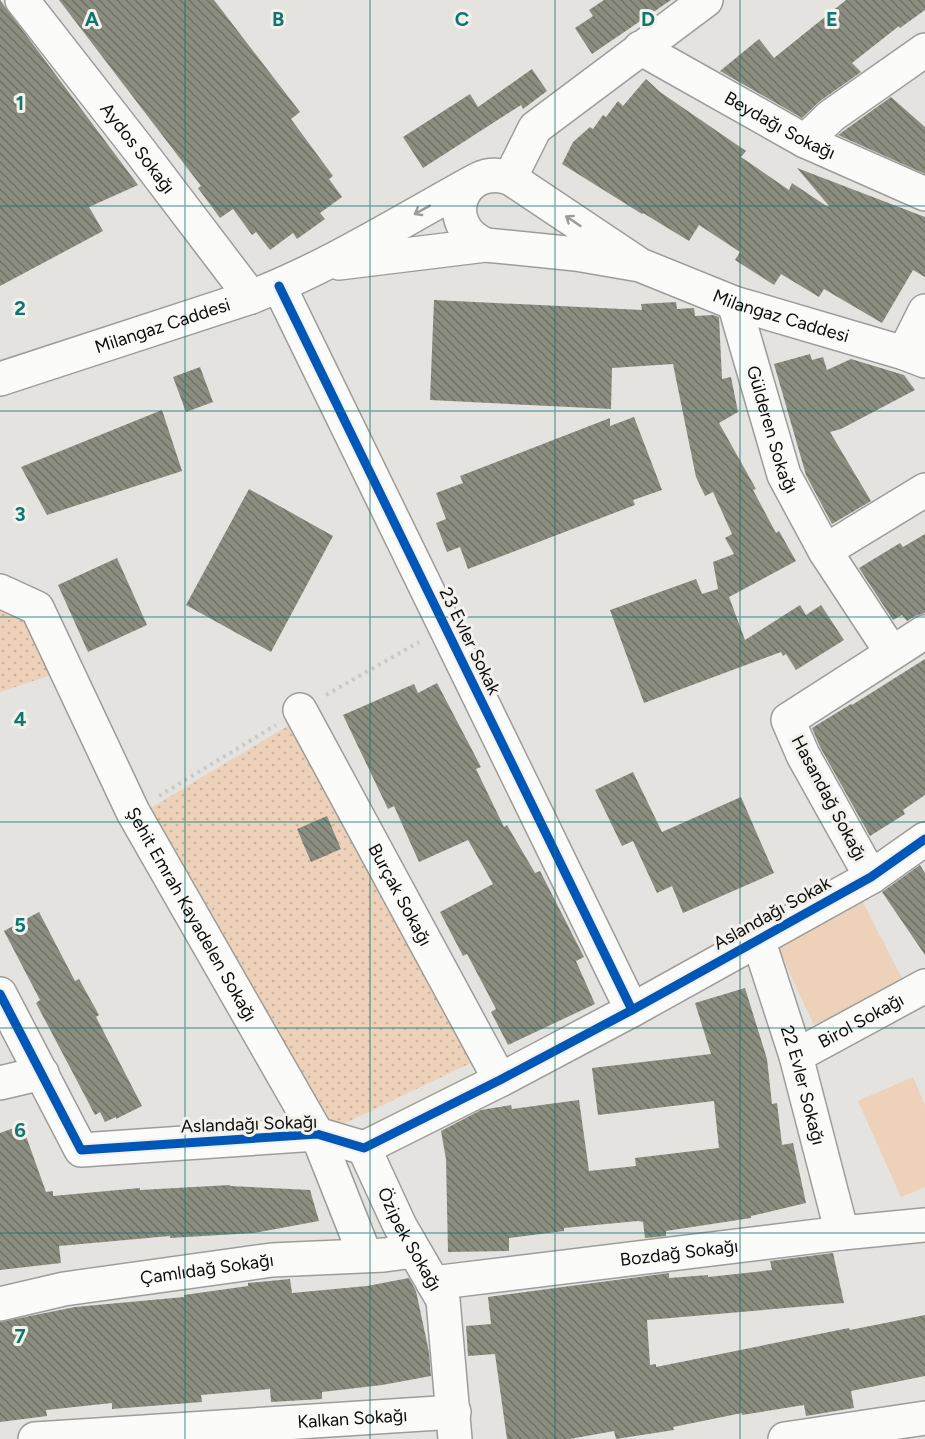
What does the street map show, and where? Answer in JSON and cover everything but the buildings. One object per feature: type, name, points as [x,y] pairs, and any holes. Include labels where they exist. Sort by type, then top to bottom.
[{"type":"street","name":"Aydos Sokağı","points":[[22,0],[140,151],[265,292]]},
{"type":"street","points":[[515,182],[535,128],[706,0]]},
{"type":"street","name":"Beydağı Sokağı","points":[[640,48],[805,141],[925,194]]},
{"type":"street","points":[[805,141],[831,116],[925,50]]},
{"type":"street","name":"Milangaz Caddesi","points":[[0,379],[265,292],[323,266],[473,182],[491,175],[515,182],[640,265],[734,303],[915,357]]},
{"type":"street","points":[[473,182],[465,190],[460,200],[461,222],[475,240],[494,245]]},
{"type":"street","name":"Milangaz Caddesi","points":[[323,266],[494,245],[518,236],[525,228],[529,217],[529,206],[515,182]]},
{"type":"street","name":"Milangaz Caddesi","points":[[494,245],[640,265]]},
{"type":"street","name":"23 Evler Sokak","points":[[265,292],[632,1010]]},
{"type":"street","name":"Gülderen Sokağı","points":[[734,303],[784,474],[825,551],[892,653]]},
{"type":"street","points":[[915,357],[925,310]]},
{"type":"street","points":[[825,551],[925,490]]},
{"type":"street","name":"Şehit Emrah Kayadelen Sokağı","points":[[0,591],[37,608],[133,812],[317,1134],[365,1256]]},
{"type":"street","points":[[892,653],[925,632]]},
{"type":"street","name":"Hasandağ Sokağı","points":[[871,877],[803,755],[788,720],[892,653]]},
{"type":"street","name":"Burçak Sokağı","points":[[300,710],[500,1080]]},
{"type":"street","name":"Aslandağı Sokak","points":[[632,1010],[871,877],[925,839]]},
{"type":"street","name":"22 Evler Sokağı","points":[[758,939],[796,1056],[842,1233]]},
{"type":"street","name":"Birol Sokağı","points":[[796,1056],[925,986]]},
{"type":"street","name":"Aslandağı Sokağı","points":[[0,994],[81,1150],[317,1134],[364,1148]]},
{"type":"street","points":[[364,1148],[500,1080],[632,1010]]},
{"type":"street","points":[[0,1083],[42,1073]]},
{"type":"street","name":"Özipek Sokağı","points":[[364,1148],[400,1226],[442,1300],[455,1426]]},
{"type":"street","name":"Bozdağ Sokağı","points":[[433,1283],[925,1225]]},
{"type":"street","name":"Çamlıdağ Sokağı","points":[[0,1304],[64,1289],[262,1261],[414,1251]]},
{"type":"street","points":[[785,1439],[925,1418]]},
{"type":"street","name":"Kalkan Sokağı","points":[[35,1439],[455,1426]]},
{"type":"shaded area","points":[[0,599],[26,623],[54,674],[0,692]]},
{"type":"shaded area","points":[[296,721],[477,1060],[335,1128],[144,812]]},
{"type":"shaded area","points":[[860,897],[905,984],[814,1025],[777,946]]},
{"type":"shaded area","points":[[913,1077],[925,1105],[925,1187],[901,1197],[858,1101]]},
{"type":"cycle path","points":[[279,286],[632,1010]]},
{"type":"cycle path","points":[[0,994],[81,1150],[317,1134],[364,1148],[500,1080],[632,1010],[871,877],[925,839]]}]
